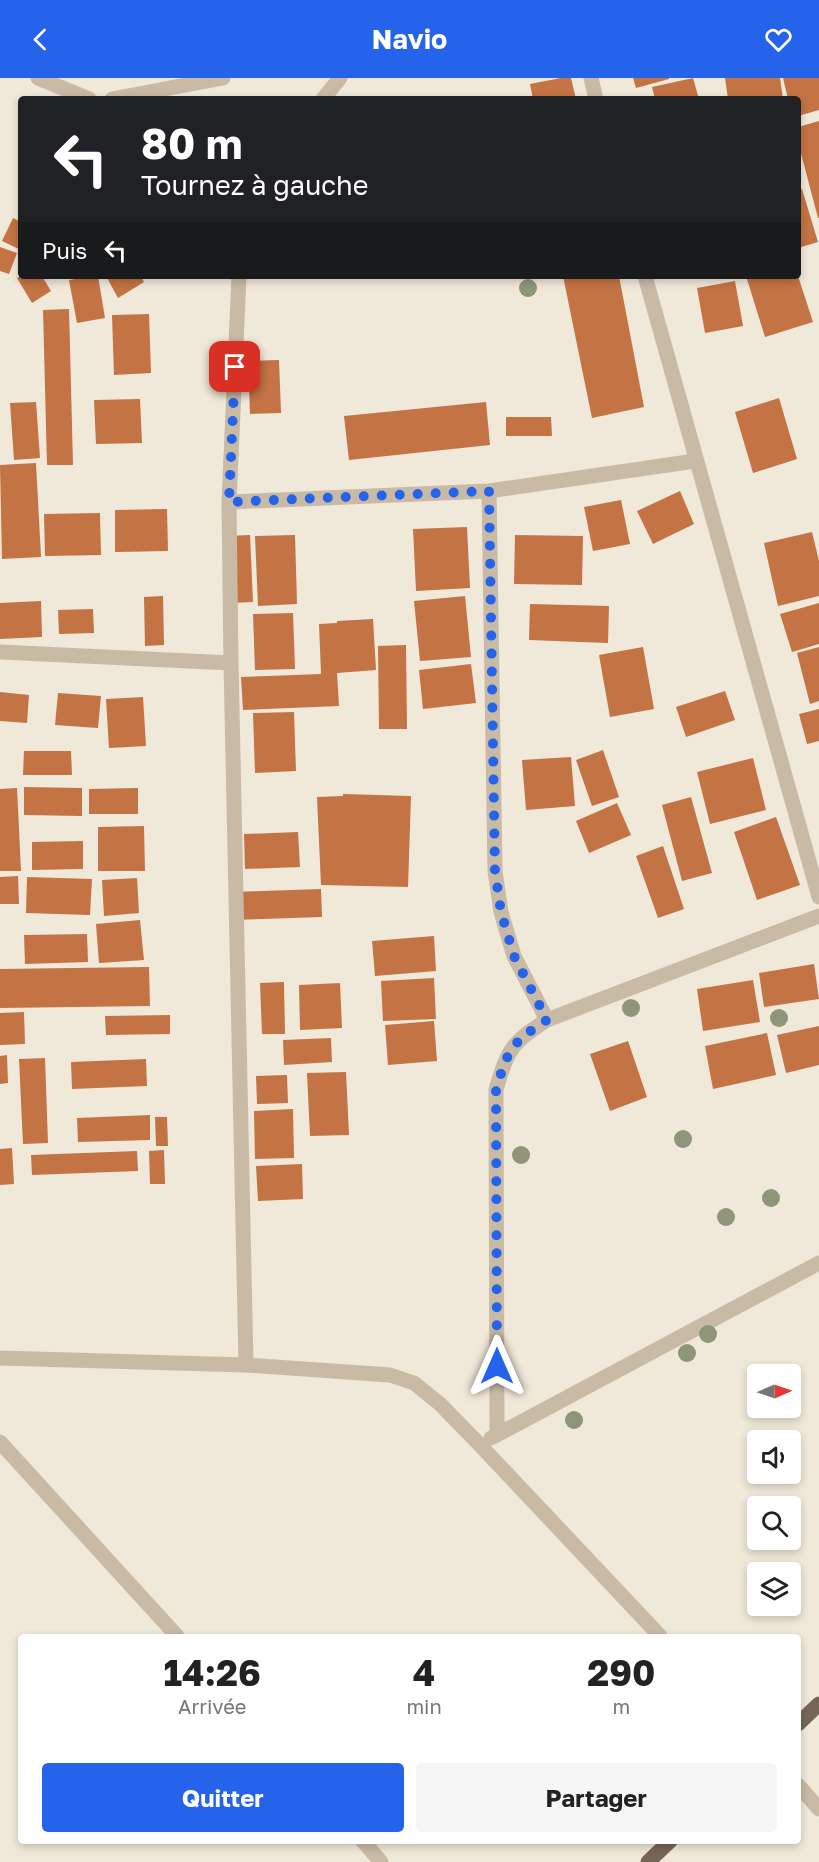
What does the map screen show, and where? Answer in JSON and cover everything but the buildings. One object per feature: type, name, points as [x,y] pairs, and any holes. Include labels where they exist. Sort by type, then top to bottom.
[{"type":"main road","points":[[801,1721],[819,1704]]},
{"type":"main road","points":[[648,1862],[667,1844]]},
{"type":"street","points":[[38,78],[82,96]]},
{"type":"street","points":[[128,96],[223,78]]},
{"type":"street","points":[[325,96],[340,78]]},
{"type":"street","points":[[591,78],[595,96]]},
{"type":"street","points":[[238,279],[229,502],[246,1365]]},
{"type":"street","points":[[646,279],[819,897]]},
{"type":"street","points":[[229,502],[489,491],[695,461]]},
{"type":"street","points":[[489,491],[495,871],[501,912],[514,956],[547,1020]]},
{"type":"street","points":[[0,652],[231,663]]},
{"type":"street","points":[[497,1435],[496,1090],[505,1058],[520,1037],[547,1020],[819,916]]},
{"type":"street","points":[[479,1444],[819,1263]]},
{"type":"street","points":[[0,1358],[246,1365],[390,1375],[414,1383],[440,1404],[479,1444],[658,1634]]},
{"type":"street","points":[[0,1442],[175,1634]]},
{"type":"street","points":[[801,1788],[819,1809]]},
{"type":"street","points":[[365,1844],[381,1862]]},
{"type":"route","points":[[235,367],[229,502],[489,491],[495,871],[501,912],[514,956],[547,1020],[520,1037],[505,1058],[496,1090],[497,1366]]}]
